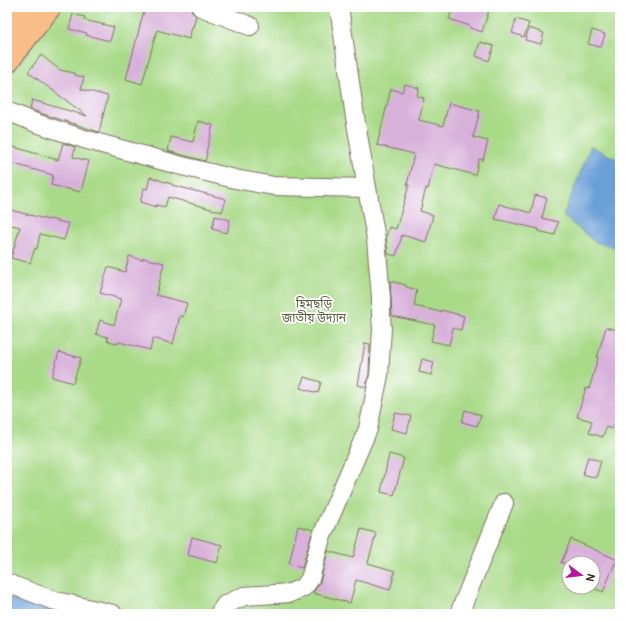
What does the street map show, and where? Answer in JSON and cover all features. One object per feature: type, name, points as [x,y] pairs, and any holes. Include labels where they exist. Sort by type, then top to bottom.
[{"type":"highway","points":[[7,32],[27,7]]},
{"type":"highway","points":[[7,62],[50,7]]},
{"type":"street","points":[[201,7],[250,26]]},
{"type":"street","points":[[219,614],[225,605],[244,596],[290,594],[304,587],[310,579],[321,538],[368,429],[379,375],[382,329],[376,239],[355,117],[339,7]]},
{"type":"street","points":[[7,111],[36,123],[84,139],[235,179],[274,186],[367,188]]},
{"type":"street","points":[[459,614],[504,503]]},
{"type":"street","points":[[7,583],[52,600],[113,614]]},
{"type":"green space","name":"হিমছড়ি জাতীয় উদ্যান","points":[[7,7],[620,7],[620,614],[7,614]]},
{"type":"water","points":[[591,146],[620,161],[620,245],[618,248],[595,242],[563,216]]},
{"type":"water","points":[[7,590],[59,608],[58,614],[7,614]]},
{"type":"building","points":[[145,7],[190,7],[196,16],[189,39],[157,30],[142,84],[126,79]]},
{"type":"building","points":[[453,7],[490,7],[482,32],[449,19]]},
{"type":"building","points":[[73,14],[85,17],[84,20],[114,27],[110,41],[86,35],[87,33],[69,29]]},
{"type":"building","points":[[516,19],[529,23],[524,37],[512,33]]},
{"type":"building","points":[[529,28],[544,33],[541,44],[525,40]]},
{"type":"building","points":[[592,30],[605,34],[601,47],[588,44]]},
{"type":"building","points":[[480,42],[494,46],[489,61],[476,56]]},
{"type":"building","points":[[41,55],[60,70],[75,73],[75,75],[84,77],[81,89],[108,96],[99,132],[30,109],[32,100],[87,116],[28,72]]},
{"type":"building","points":[[405,84],[419,88],[417,96],[424,98],[419,120],[443,126],[449,103],[480,111],[473,137],[488,141],[483,160],[479,159],[475,175],[434,164],[428,189],[426,188],[420,211],[433,215],[426,242],[402,235],[396,256],[388,254],[386,237],[389,227],[396,229],[409,185],[407,185],[414,154],[377,145],[391,89],[402,92]]},
{"type":"building","points":[[198,121],[213,125],[205,161],[168,151],[171,137],[193,142]]},
{"type":"building","points":[[63,143],[75,147],[73,157],[89,161],[81,192],[51,185],[53,175],[7,162],[7,145],[58,160]]},
{"type":"building","points":[[150,177],[172,185],[226,199],[222,212],[168,197],[165,207],[156,205],[156,207],[140,202],[144,188],[147,189]]},
{"type":"building","points":[[535,195],[547,198],[542,218],[558,222],[555,235],[538,231],[539,229],[495,219],[499,204],[531,213]]},
{"type":"building","points":[[7,209],[69,224],[64,240],[40,234],[37,249],[35,248],[30,263],[11,258],[20,227],[7,224]]},
{"type":"building","points":[[215,216],[230,220],[227,233],[212,229]]},
{"type":"building","points":[[129,256],[142,260],[143,258],[164,263],[156,295],[187,303],[183,317],[180,316],[173,344],[153,338],[150,350],[119,342],[118,344],[107,340],[108,337],[96,334],[100,320],[114,325],[121,299],[100,293],[108,267],[125,272]]},
{"type":"building","points":[[390,281],[406,285],[406,287],[417,290],[414,306],[441,312],[441,310],[464,316],[461,330],[453,328],[449,345],[431,341],[435,325],[392,316]]},
{"type":"building","points":[[606,327],[620,331],[620,428],[613,426],[612,429],[606,427],[603,437],[589,433],[592,421],[577,417],[586,388],[589,389]]},
{"type":"building","points":[[365,343],[370,344],[369,374],[366,387],[358,385]]},
{"type":"building","points":[[59,352],[81,358],[73,383],[52,377]]},
{"type":"building","points":[[422,359],[434,362],[431,375],[419,372]]},
{"type":"building","points":[[304,377],[321,382],[318,393],[300,388]]},
{"type":"building","points":[[465,410],[481,415],[477,426],[462,422]]},
{"type":"building","points":[[395,413],[411,416],[407,433],[391,429]]},
{"type":"building","points":[[389,454],[404,458],[394,495],[381,492]]},
{"type":"building","points":[[588,457],[601,461],[596,478],[583,474]]},
{"type":"building","points":[[298,526],[313,530],[302,568],[289,564]]},
{"type":"building","points":[[361,529],[376,533],[368,563],[395,571],[390,590],[356,580],[350,603],[313,593],[320,582],[328,551],[353,558]]},
{"type":"building","points":[[192,537],[222,545],[217,563],[188,555]]},
{"type":"building","points":[[571,539],[620,561],[620,563],[615,563],[603,592],[601,591],[601,555],[564,555]]}]
